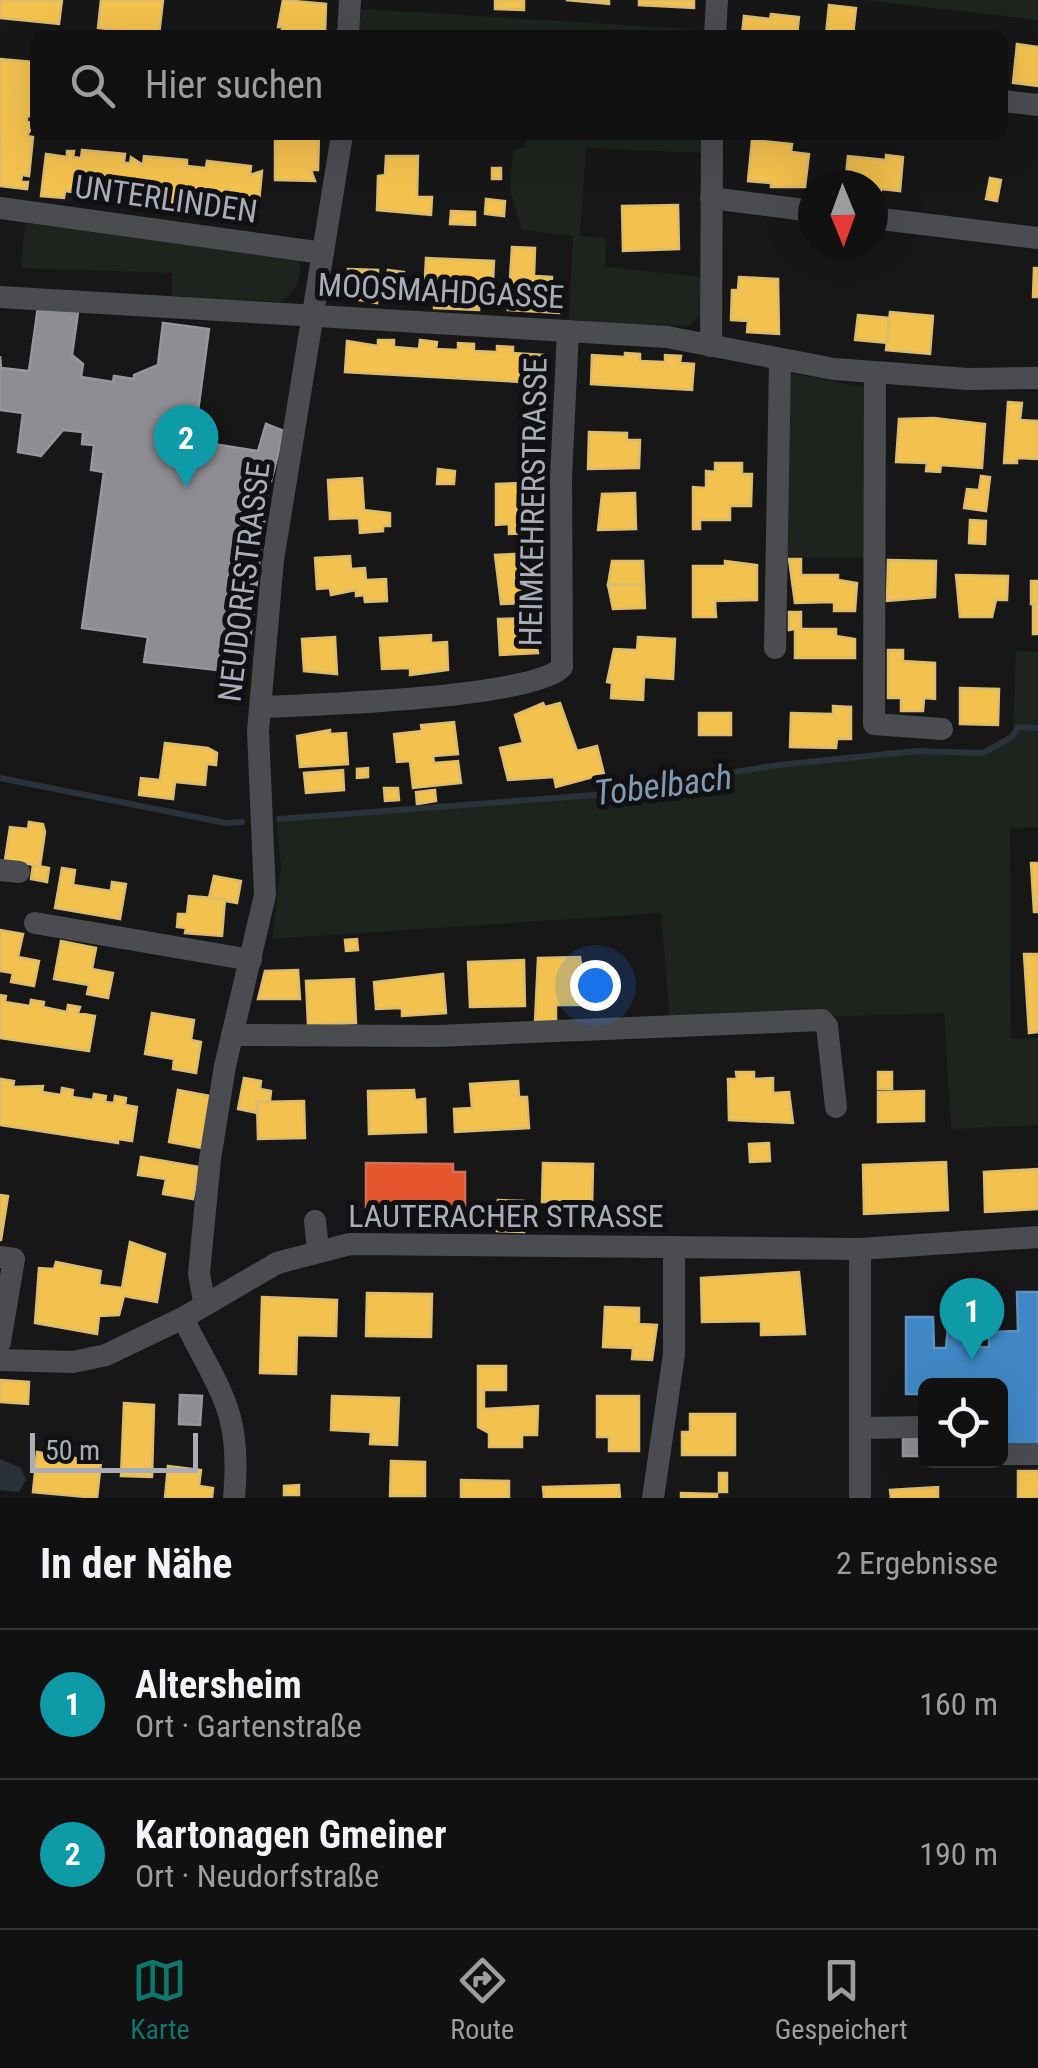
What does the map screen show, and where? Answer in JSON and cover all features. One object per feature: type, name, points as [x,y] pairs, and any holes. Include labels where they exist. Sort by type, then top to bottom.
[{"type":"street","points":[[348,30],[350,0]]},
{"type":"street","points":[[715,30],[717,0]]},
{"type":"street","points":[[1008,101],[1038,105]]},
{"type":"street","name":"NEUDORFSTRASSE","points":[[204,1302],[198,1273],[210,1159],[266,872],[257,786],[273,560],[341,140]]},
{"type":"street","points":[[710,346],[712,140]]},
{"type":"street","points":[[711,198],[798,208]]},
{"type":"street","name":"UNTERLINDEN","points":[[0,208],[323,253]]},
{"type":"street","points":[[888,220],[1038,238]]},
{"type":"street","name":"MOOSMAHDGASSE","points":[[0,297],[667,337],[780,362],[876,373],[1038,378]]},
{"type":"street","name":"HEIMKEHRERSTRASSE","points":[[262,707],[470,691],[545,680],[562,667],[561,478],[568,331]]},
{"type":"street","points":[[775,648],[780,362]]},
{"type":"street","points":[[876,373],[874,724],[942,729]]},
{"type":"street","points":[[35,923],[251,960]]},
{"type":"street","points":[[232,1036],[436,1036],[822,1020],[827,1026],[836,1107]]},
{"type":"street","points":[[314,1221],[318,1250]]},
{"type":"street","name":"LAUTERACHER STRASSE","points":[[0,1360],[72,1362],[106,1355],[182,1318],[277,1263],[350,1244],[674,1249],[1038,1237]]},
{"type":"street","points":[[851,1245],[860,1498]]},
{"type":"street","points":[[653,1498],[674,1354],[674,1249]]},
{"type":"street","points":[[0,1256],[14,1259],[0,1342]]},
{"type":"street","points":[[182,1318],[233,1414],[238,1447],[234,1498]]},
{"type":"street","points":[[860,1428],[918,1431]]},
{"type":"street","points":[[1008,1454],[1038,1454]]},
{"type":"shaded area","points":[[864,0],[1038,0],[1038,20]]},
{"type":"shaded area","points":[[362,9],[704,30],[359,30]]},
{"type":"shaded area","points":[[526,140],[704,140],[703,153],[586,148],[580,236],[606,238],[605,267],[704,277],[700,315],[690,325],[636,328],[569,319],[573,236],[522,230],[510,190],[513,150],[525,147]]},
{"type":"shaded area","points":[[25,223],[299,257],[299,277],[281,302],[172,296],[172,273],[21,268]]},
{"type":"shaded area","points":[[785,372],[863,387],[867,398],[865,558],[783,557]]},
{"type":"shaded area","points":[[1016,651],[1038,652],[1038,827],[1010,828],[1011,1039],[1038,1038],[1038,1125],[951,1129],[944,1013],[670,1022],[661,913],[272,939],[281,866],[276,819],[595,796],[779,766],[917,752],[983,754],[1013,737]]},
{"type":"shaded area","points":[[0,1459],[21,1468],[26,1480],[19,1492],[0,1490]]},
{"type":"building: Wohnen","points":[[0,0],[62,0],[59,24],[0,18]]},
{"type":"building: Wohnen","points":[[101,0],[163,0],[160,30],[98,28]]},
{"type":"building: Wohnen","points":[[283,0],[326,4],[325,30],[278,27]]},
{"type":"building: Wohnen","points":[[495,0],[524,0],[524,10],[495,9]]},
{"type":"building: Wohnen","points":[[566,0],[609,0],[609,4]]},
{"type":"building: Wohnen","points":[[639,0],[694,0],[694,8],[639,5]]},
{"type":"building: Wohnen","points":[[829,5],[856,8],[854,30],[826,30]]},
{"type":"building: Wohnen","points":[[771,14],[799,17],[798,30],[743,30],[744,16],[770,19]]},
{"type":"building: Wohnen","points":[[1017,44],[1038,47],[1038,86],[1013,83]]},
{"type":"building: Wohnen","points":[[0,59],[30,62],[27,136],[33,140],[29,176],[22,175],[21,182],[28,182],[27,189],[0,186]]},
{"type":"building: Wohnen","points":[[275,140],[319,140],[318,170],[311,170],[315,181],[275,180]]},
{"type":"building: Wohnen","points":[[752,140],[792,144],[791,152],[809,154],[807,170],[798,170],[798,187],[771,187],[771,183],[748,181]]},
{"type":"building: Wohnen","points":[[82,150],[125,154],[124,163],[130,163],[131,157],[143,165],[144,156],[187,160],[187,166],[206,168],[207,161],[251,166],[250,175],[262,171],[258,212],[222,213],[223,207],[158,205],[159,201],[109,196],[108,201],[95,200],[95,195],[65,191],[64,198],[41,196],[46,154],[67,157],[67,151],[74,151],[73,157],[81,158]]},
{"type":"building: Wohnen","points":[[886,155],[903,157],[900,191],[888,190],[888,170],[847,170],[848,156],[886,160]]},
{"type":"building: Wohnen","points":[[386,156],[418,156],[417,197],[432,197],[431,215],[377,210],[378,176],[385,175]]},
{"type":"building: Wohnen","points":[[492,168],[501,168],[501,179],[492,179]]},
{"type":"building: Wohnen","points":[[990,178],[1001,180],[997,201],[986,199]]},
{"type":"building: Wohnen","points":[[486,199],[505,201],[504,216],[485,214]]},
{"type":"building: Wohnen","points":[[678,205],[679,249],[623,251],[622,206]]},
{"type":"building: Wohnen","points":[[451,211],[475,212],[475,225],[450,224]]},
{"type":"building: Wohnen","points":[[512,247],[535,248],[534,276],[552,277],[551,293],[560,294],[559,313],[508,310]]},
{"type":"building: Wohnen","points":[[426,258],[494,261],[492,299],[480,298],[479,310],[434,308],[435,297],[424,296]]},
{"type":"building: Wohnen","points":[[1034,268],[1038,268],[1038,297],[1033,297]]},
{"type":"building: Wohnen","points":[[348,269],[378,270],[377,303],[347,298]]},
{"type":"building: Wohnen","points":[[388,270],[404,272],[403,281],[411,282],[410,299],[386,292]]},
{"type":"building: Wohnen","points":[[739,277],[778,279],[779,334],[747,332],[748,321],[731,320],[732,290],[738,290]]},
{"type":"building: Wohnen","points":[[890,312],[933,316],[930,354],[886,350]]},
{"type":"building: Wohnen","points":[[858,315],[889,318],[887,343],[855,340]]},
{"type":"building: Wohnen","points":[[378,340],[394,340],[394,347],[419,349],[420,340],[437,342],[436,349],[458,350],[458,343],[474,344],[474,351],[497,352],[497,346],[513,347],[513,353],[543,355],[541,383],[345,372],[347,341],[378,346]]},
{"type":"building: Wohnen","points":[[625,353],[640,354],[640,361],[665,362],[665,355],[681,356],[680,363],[694,364],[692,390],[591,384],[592,355],[625,357]]},
{"type":"building: Wohnen","points":[[1008,402],[1022,403],[1020,420],[1038,421],[1038,459],[1017,458],[1017,463],[1004,463]]},
{"type":"building: Wohnen","points":[[934,418],[985,424],[982,468],[941,465],[940,472],[926,471],[927,463],[896,462],[899,419]]},
{"type":"building: Wohnen","points":[[589,432],[627,433],[627,440],[640,440],[639,468],[588,469]]},
{"type":"building: Wohnen","points":[[715,463],[742,463],[742,474],[752,474],[751,506],[730,506],[730,520],[700,520],[700,529],[693,529],[693,487],[706,488],[706,471],[715,472]]},
{"type":"building: Wohnen","points":[[438,469],[455,471],[454,484],[437,484]]},
{"type":"building: Wohnen","points":[[981,476],[990,477],[986,511],[964,508],[967,489],[979,490]]},
{"type":"building: Wohnen","points":[[362,478],[364,510],[390,513],[390,526],[383,526],[383,531],[360,533],[359,518],[330,519],[328,480]]},
{"type":"building: Wohnen","points":[[524,483],[528,503],[533,503],[531,533],[509,534],[509,524],[496,525],[496,484]]},
{"type":"building: Wohnen","points":[[635,493],[636,529],[598,530],[602,494]]},
{"type":"building: Wohnen","points":[[970,520],[986,521],[985,544],[969,543]]},
{"type":"building: Wohnen","points":[[534,553],[533,603],[501,604],[495,555]]},
{"type":"building: Wohnen","points":[[350,556],[351,569],[365,568],[366,580],[386,579],[387,601],[365,602],[364,595],[356,596],[356,590],[331,595],[330,588],[317,589],[315,558]]},
{"type":"building: Wohnen","points":[[789,559],[801,559],[801,575],[838,575],[838,580],[857,583],[855,611],[834,611],[834,602],[795,603]]},
{"type":"building: Wohnen","points":[[888,560],[936,561],[935,597],[887,601]]},
{"type":"building: Wohnen","points":[[612,561],[643,561],[644,585],[608,585]]},
{"type":"building: Wohnen","points":[[725,561],[757,565],[757,600],[715,601],[716,617],[693,617],[693,566],[725,566]]},
{"type":"building: Wohnen","points":[[956,575],[1008,576],[1007,600],[996,600],[992,617],[960,617]]},
{"type":"building: Wohnen","points":[[1031,581],[1038,581],[1038,604],[1031,604]]},
{"type":"building: Wohnen","points":[[608,585],[644,585],[645,608],[613,609]]},
{"type":"building: Wohnen","points":[[1033,604],[1038,604],[1038,634],[1033,634]]},
{"type":"building: Wohnen","points":[[789,612],[801,612],[801,629],[836,629],[836,636],[855,639],[855,658],[795,658],[795,629],[789,630]]},
{"type":"building: Wohnen","points":[[531,618],[538,653],[500,655],[498,619]]},
{"type":"building: Wohnen","points":[[431,635],[431,643],[447,642],[448,670],[410,675],[410,668],[382,669],[380,638]]},
{"type":"building: Wohnen","points":[[335,637],[337,674],[304,671],[302,639]]},
{"type":"building: Wohnen","points":[[638,637],[675,639],[673,679],[644,677],[643,700],[611,698],[612,683],[607,682],[614,649],[637,650]]},
{"type":"building: Wohnen","points":[[888,650],[903,650],[903,661],[935,663],[935,699],[924,698],[923,711],[901,711],[901,698],[888,698]]},
{"type":"building: Wohnen","points":[[960,688],[999,689],[998,725],[960,724]]},
{"type":"building: Wohnen","points":[[543,703],[545,707],[560,703],[577,751],[597,746],[604,774],[556,787],[554,777],[508,780],[500,748],[523,743],[515,715]]},
{"type":"building: Wohnen","points":[[833,706],[851,707],[851,739],[837,739],[836,748],[790,747],[791,713],[833,714]]},
{"type":"building: Wohnen","points":[[699,713],[731,713],[731,735],[699,735]]},
{"type":"building: Wohnen","points":[[454,722],[458,754],[433,756],[434,763],[458,761],[461,783],[413,788],[410,761],[397,762],[394,734],[422,731],[421,725]]},
{"type":"building: Wohnen","points":[[330,730],[330,734],[346,733],[348,764],[300,767],[297,736]]},
{"type":"building: Wohnen","points":[[165,743],[208,748],[217,753],[216,765],[207,764],[205,785],[175,782],[173,799],[139,795],[141,778],[160,780]]},
{"type":"building: Wohnen","points":[[368,768],[368,777],[357,778],[357,769]]},
{"type":"building: Wohnen","points":[[343,770],[344,790],[306,793],[304,773]]},
{"type":"building: Wohnen","points":[[384,788],[398,788],[399,800],[385,801]]},
{"type":"building: Wohnen","points":[[435,790],[436,801],[417,804],[416,792]]},
{"type":"building: Wohnen","points":[[29,822],[43,824],[45,832],[40,866],[5,860],[10,827],[28,829]]},
{"type":"building: Wohnen","points":[[1031,863],[1038,863],[1038,912],[1034,912]]},
{"type":"building: Wohnen","points":[[33,865],[49,868],[47,882],[31,879]]},
{"type":"building: Wohnen","points":[[62,868],[75,870],[73,885],[111,891],[112,882],[126,884],[120,919],[55,908]]},
{"type":"building: Wohnen","points":[[214,876],[241,881],[237,903],[209,898]]},
{"type":"building: Wohnen","points":[[189,896],[225,899],[222,936],[185,933],[186,928],[177,927],[178,914],[187,914]]},
{"type":"building: Wohnen","points":[[0,930],[23,934],[18,957],[39,961],[34,986],[11,982],[13,973],[0,971]]},
{"type":"building: Wohnen","points":[[357,939],[358,950],[346,951],[345,940]]},
{"type":"building: Wohnen","points":[[61,941],[96,948],[92,969],[113,973],[108,998],[87,994],[89,985],[54,979]]},
{"type":"building: Wohnen","points":[[1024,954],[1038,954],[1038,1032],[1029,1033]]},
{"type":"building: Wohnen","points":[[580,957],[581,964],[596,964],[597,1005],[556,1005],[556,1021],[535,1022],[538,958]]},
{"type":"building: Wohnen","points":[[524,960],[525,1006],[470,1007],[468,962]]},
{"type":"building: Wohnen","points":[[298,970],[300,999],[258,999],[265,971]]},
{"type":"building: Wohnen","points":[[443,974],[446,1013],[402,1016],[402,1008],[376,1009],[374,982]]},
{"type":"building: Wohnen","points":[[354,979],[356,1023],[308,1025],[306,981]]},
{"type":"building: Wohnen","points":[[0,995],[6,996],[5,1002],[30,1006],[31,1000],[44,1002],[43,1007],[67,1012],[68,1005],[80,1007],[78,1013],[95,1016],[89,1051],[0,1038]]},
{"type":"building: Wohnen","points":[[152,1013],[194,1020],[191,1040],[201,1042],[196,1073],[173,1069],[174,1059],[145,1054]]},
{"type":"building: Wohnen","points":[[736,1072],[754,1072],[754,1079],[773,1078],[773,1093],[789,1092],[793,1123],[729,1120],[728,1079],[737,1079]]},
{"type":"building: Wohnen","points":[[878,1072],[892,1072],[892,1089],[878,1089]]},
{"type":"building: Wohnen","points":[[244,1078],[261,1081],[260,1089],[271,1091],[270,1101],[257,1102],[257,1113],[238,1109]]},
{"type":"building: Wohnen","points":[[1,1079],[14,1081],[13,1087],[43,1086],[42,1092],[61,1095],[62,1088],[73,1090],[72,1097],[93,1100],[94,1094],[106,1096],[105,1102],[114,1103],[115,1096],[126,1098],[125,1105],[137,1107],[132,1141],[118,1139],[118,1143],[0,1125]]},
{"type":"building: Wohnen","points":[[518,1081],[519,1097],[527,1097],[529,1128],[455,1132],[454,1109],[472,1108],[470,1084]]},
{"type":"building: Wohnen","points":[[178,1090],[210,1096],[202,1148],[169,1142]]},
{"type":"building: Wohnen","points":[[414,1090],[415,1100],[425,1099],[426,1132],[369,1134],[368,1091]]},
{"type":"building: Wohnen","points":[[924,1091],[924,1121],[878,1122],[878,1092]]},
{"type":"building: Wohnen","points":[[304,1101],[305,1138],[258,1139],[257,1102]]},
{"type":"building: Wohnen","points":[[769,1143],[770,1161],[750,1162],[749,1144]]},
{"type":"building: Wohnen","points":[[141,1157],[199,1167],[193,1199],[163,1194],[166,1179],[138,1175]]},
{"type":"building: Wohnen","points":[[946,1162],[948,1210],[864,1214],[863,1165]]},
{"type":"building: Wohnen","points":[[543,1163],[593,1164],[592,1209],[553,1211],[553,1202],[542,1202]]},
{"type":"building: Wohnen","points":[[1038,1169],[1038,1209],[985,1212],[984,1172]]},
{"type":"building: Wohnen","points":[[0,1195],[8,1196],[1,1240],[0,1240]]},
{"type":"building: Wohnen","points":[[498,1200],[524,1201],[524,1232],[497,1231]]},
{"type":"building: Wohnen","points":[[130,1242],[165,1254],[157,1302],[124,1296],[119,1315],[99,1316],[97,1334],[35,1323],[39,1268],[54,1269],[56,1262],[101,1271],[99,1285],[122,1288]]},
{"type":"building: Wohnen","points":[[799,1272],[805,1334],[761,1335],[761,1321],[702,1322],[701,1278]]},
{"type":"building: Wohnen","points":[[367,1293],[432,1294],[431,1337],[366,1336]]},
{"type":"building: Wohnen","points":[[262,1297],[337,1300],[336,1336],[297,1335],[296,1374],[260,1373]]},
{"type":"building: Wohnen","points":[[605,1307],[639,1308],[639,1324],[657,1325],[652,1360],[632,1359],[633,1348],[603,1347]]},
{"type":"building: Wohnen","points":[[478,1366],[506,1366],[506,1390],[484,1390],[484,1409],[538,1406],[537,1435],[522,1435],[522,1447],[489,1447],[489,1433],[478,1427]]},
{"type":"building: Wohnen","points":[[1,1380],[29,1382],[28,1404],[0,1402]]},
{"type":"building: Wohnen","points":[[332,1396],[399,1398],[397,1445],[370,1444],[371,1432],[331,1430]]},
{"type":"building: Wohnen","points":[[597,1396],[639,1396],[639,1451],[609,1451],[609,1437],[597,1437]]},
{"type":"building: Wohnen","points":[[124,1403],[154,1405],[152,1477],[121,1476]]},
{"type":"building: Wohnen","points":[[690,1414],[735,1414],[735,1455],[682,1455],[682,1432],[690,1432]]},
{"type":"building: Wohnen","points":[[37,1452],[101,1462],[97,1498],[33,1492]]},
{"type":"building: Wohnen","points":[[391,1461],[425,1462],[425,1496],[390,1496]]},
{"type":"building: Wohnen","points":[[168,1466],[201,1470],[199,1486],[213,1488],[212,1498],[165,1498]]},
{"type":"building: Wohnen","points":[[1018,1471],[1038,1471],[1038,1498],[1018,1498]]},
{"type":"building: Wohnen","points":[[719,1473],[727,1473],[727,1492],[719,1492]]},
{"type":"building: Wohnen","points":[[461,1480],[509,1481],[509,1498],[461,1498]]},
{"type":"building: Wohnen","points":[[299,1485],[299,1495],[284,1495],[284,1486]]},
{"type":"building: Wohnen","points":[[619,1485],[620,1498],[544,1498],[543,1487]]},
{"type":"building: Wohnen","points":[[938,1487],[938,1498],[891,1498],[890,1490]]},
{"type":"building: Wohnen","points":[[681,1493],[717,1494],[717,1498],[681,1498]]},
{"type":"building: Handel","points":[[366,1163],[453,1164],[453,1172],[465,1172],[465,1208],[366,1207]]},
{"type":"building: Schulen","points":[[1017,1292],[1038,1292],[1038,1445],[1008,1445],[1008,1378],[918,1378],[918,1394],[906,1394],[906,1317],[933,1317],[934,1348],[946,1348],[948,1326],[960,1321],[975,1332],[976,1347],[989,1347],[989,1332],[1018,1331]]},
{"type":"building: Industrie","points":[[38,307],[78,312],[72,355],[83,364],[81,377],[113,382],[114,376],[134,379],[134,375],[158,365],[163,323],[209,329],[194,441],[258,451],[266,424],[284,431],[267,497],[246,673],[144,662],[148,637],[82,628],[104,472],[91,470],[94,445],[82,444],[83,432],[63,430],[41,456],[18,452],[23,413],[0,410],[0,356],[1,368],[29,371]]},
{"type":"building: Industrie","points":[[180,1395],[202,1396],[200,1425],[179,1424]]},
{"type":"building: Industrie","points":[[918,1437],[918,1456],[903,1456],[903,1438]]},
{"type":"waterway","name":"Tobelbach","points":[[279,819],[595,795],[778,765],[917,751],[983,753],[1012,737],[1018,727],[1038,728]]},
{"type":"waterway","points":[[0,778],[226,823],[242,822]]},
{"type":"place","name":"Kartonagen Gmeiner","points":[[186,487]]},
{"type":"place","name":"Altersheim","points":[[972,1360]]}]
